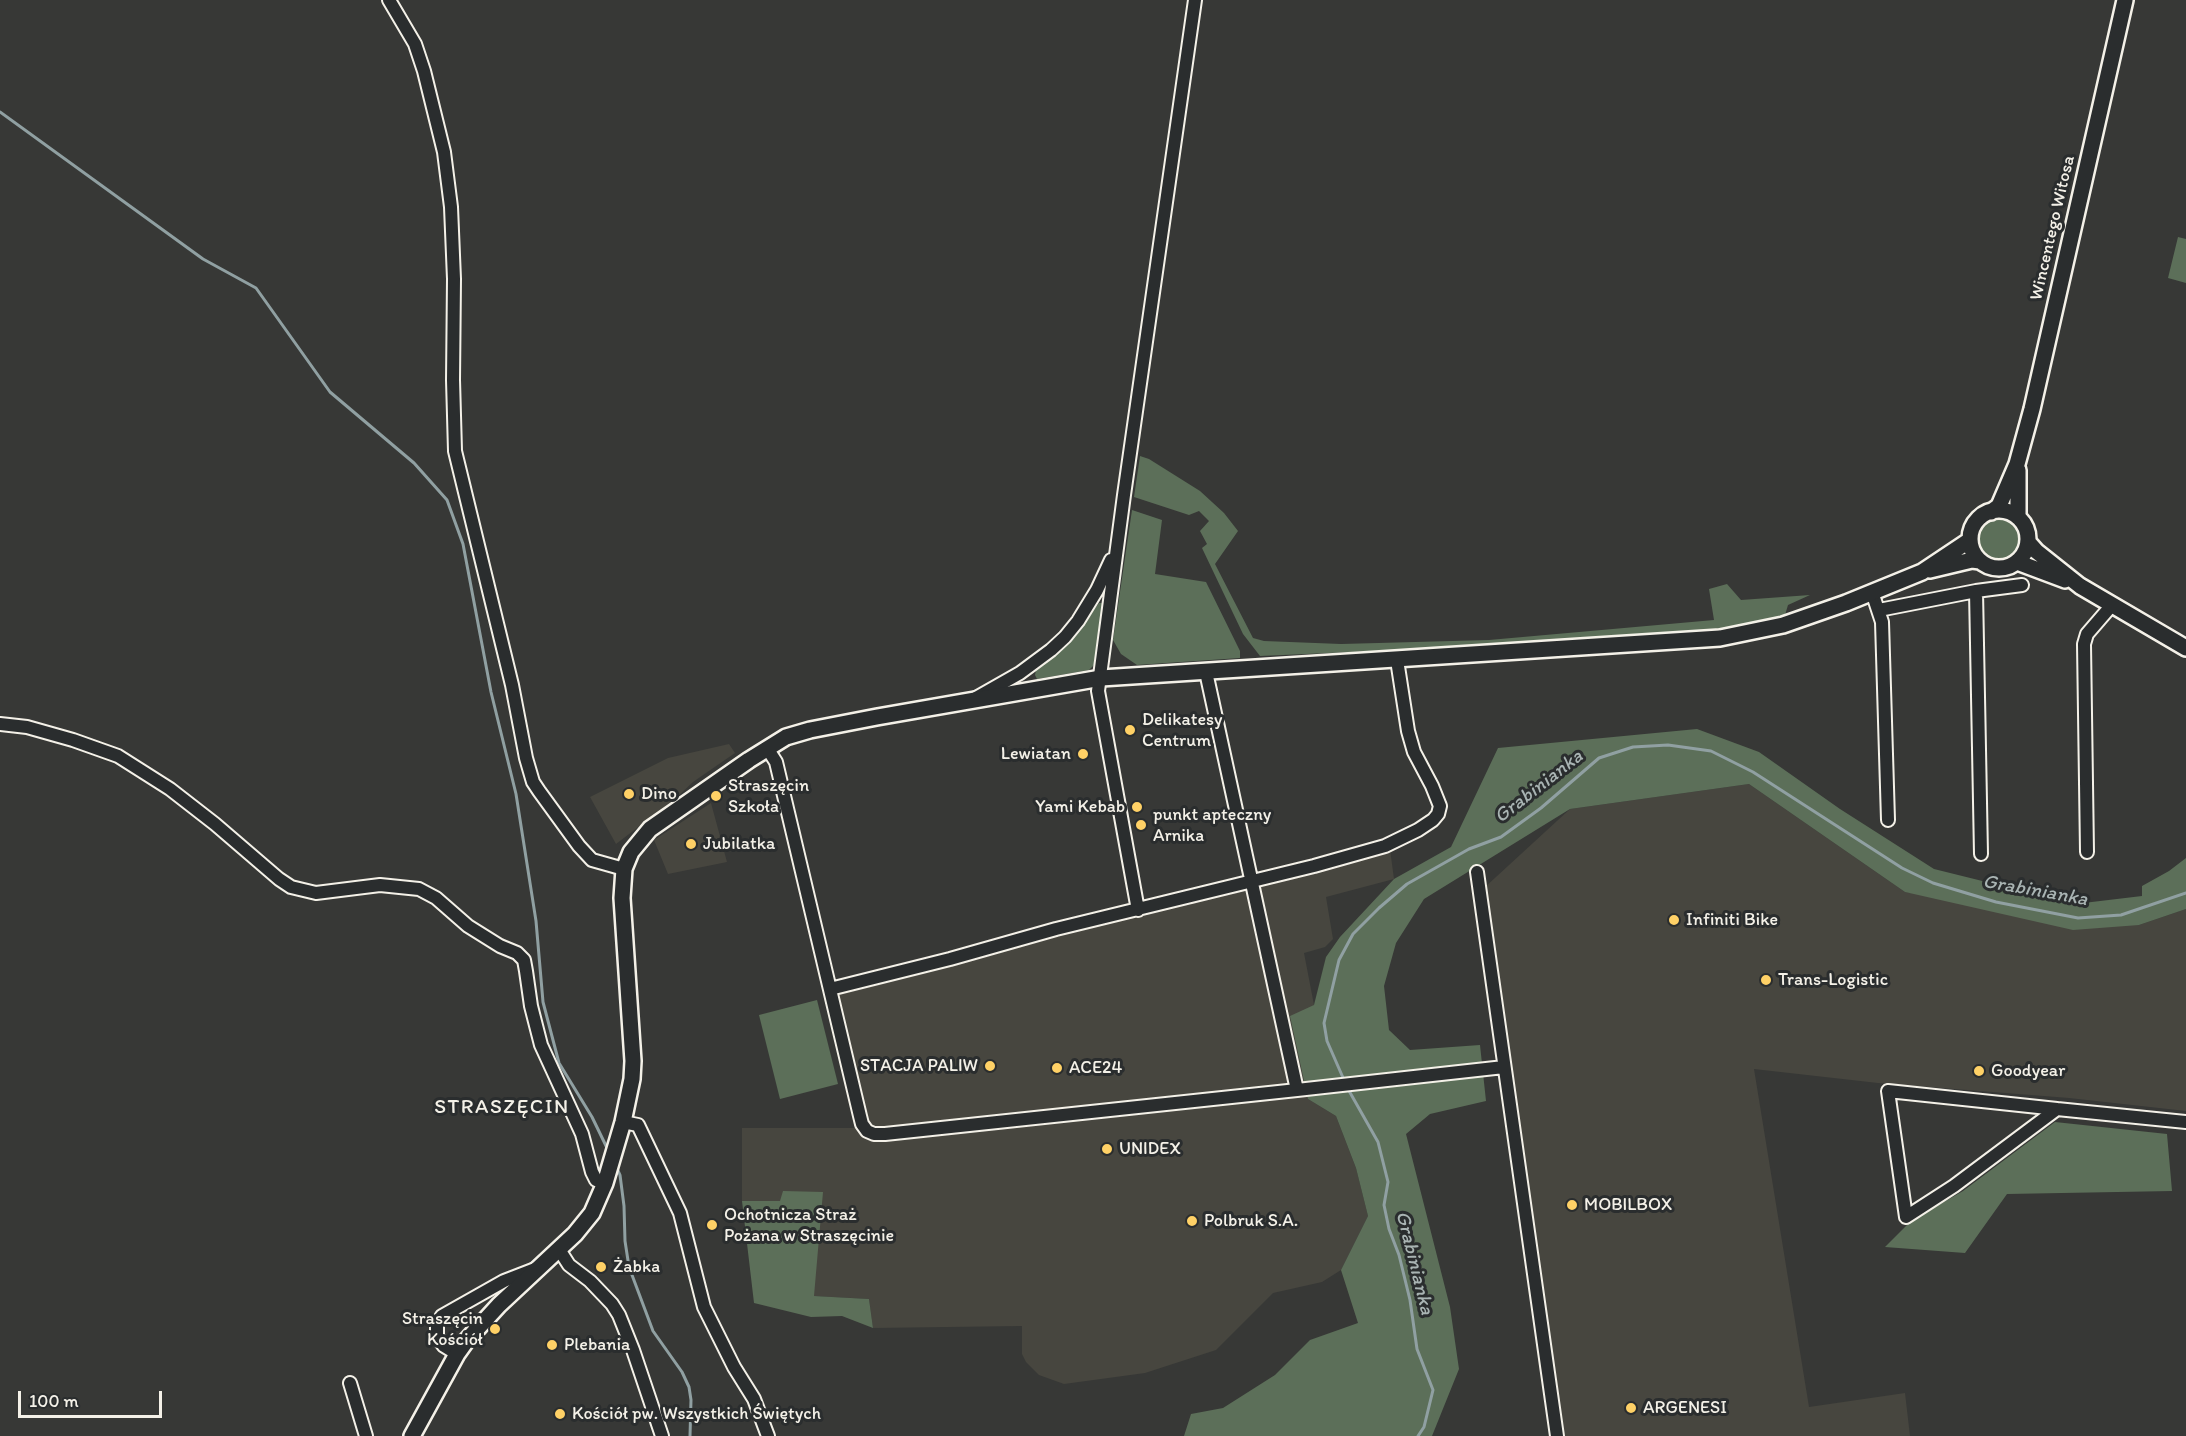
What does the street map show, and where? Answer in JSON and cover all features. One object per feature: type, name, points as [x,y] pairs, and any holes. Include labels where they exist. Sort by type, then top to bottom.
[{"type":"street","points":[[389,0],[415,44],[444,152],[451,207],[454,279],[455,451],[512,685],[526,758],[533,782],[579,846],[592,860],[624,869]]},
{"type":"street","points":[[1138,910],[1098,691],[1195,0]]},
{"type":"street","name":"Wincentego Witosa","points":[[1991,512],[1999,506],[2017,464],[2035,398],[2125,0]]},
{"type":"street","name":"Wincentego Witosa","points":[[2017,464],[2018,517]]},
{"type":"street","points":[[1922,572],[1970,540],[1976,523],[1982,516],[1991,512],[2005,511],[2018,517],[2024,524],[2028,542],[2026,550],[2017,562],[2008,567],[1998,568],[1980,561],[1975,555],[1970,540]]},
{"type":"street","points":[[2028,542],[2080,586],[2186,648]]},
{"type":"street","points":[[973,700],[1020,673],[1065,637],[1097,590],[1117,548]]},
{"type":"street","points":[[412,1436],[457,1354],[486,1318],[560,1251],[592,1213],[606,1178],[630,1095],[633,1061],[622,909],[624,869],[636,844],[650,829],[786,737],[810,730],[1101,678],[1720,638],[1756,632],[1806,618],[1922,572],[1972,560],[1980,561]]},
{"type":"street","points":[[2017,562],[2080,586]]},
{"type":"street","points":[[1880,610],[1976,591],[2022,585]]},
{"type":"street","points":[[1976,591],[1981,854]]},
{"type":"street","points":[[1872,592],[1880,610],[1882,622],[1888,820]]},
{"type":"street","points":[[2087,852],[2084,644],[2087,634],[2112,605]]},
{"type":"street","points":[[830,989],[1384,846],[1418,830],[1433,820],[1440,806],[1414,752],[1408,731],[1397,660]]},
{"type":"street","points":[[1206,672],[1297,1090]]},
{"type":"street","points":[[0,724],[27,727],[117,756],[170,789],[291,887],[316,893],[380,885],[418,889],[436,898],[468,926],[500,946],[517,953],[524,960],[531,1006],[541,1045],[582,1134],[592,1172],[596,1180],[606,1178]]},
{"type":"street","points":[[767,748],[776,762],[862,1124],[867,1131],[874,1134],[1504,1067]]},
{"type":"street","points":[[1477,872],[1557,1436]]},
{"type":"street","points":[[2057,1109],[1954,1186],[1906,1217],[1887,1091],[2186,1122]]},
{"type":"street","points":[[622,1124],[638,1125],[680,1212],[704,1307],[734,1367],[754,1399],[768,1436]]},
{"type":"street","points":[[560,1251],[569,1265],[590,1281],[612,1304],[619,1315],[662,1436]]},
{"type":"street","points":[[457,1354],[444,1346],[437,1337],[437,1324],[442,1316],[504,1281],[541,1267]]},
{"type":"street","points":[[350,1383],[366,1436]]},
{"type":"shaded area","points":[[729,744],[735,753],[693,782],[675,799],[616,844],[590,797],[668,758]]},
{"type":"shaded area","points":[[1749,784],[1905,892],[2139,925],[2186,909],[2186,1111],[2069,1098],[1878,1083],[1754,1069],[1809,1407],[1905,1393],[1910,1436],[1565,1436],[1484,888],[1570,809]]},
{"type":"shaded area","points":[[711,803],[727,862],[668,874],[654,840]]},
{"type":"shaded area","points":[[1390,849],[1394,879],[1326,897],[1333,939],[1325,947],[1304,953],[1314,1005],[1308,1099],[1336,1116],[1356,1168],[1368,1216],[1341,1270],[1322,1282],[1273,1293],[1216,1350],[1145,1373],[1064,1384],[1039,1375],[1026,1362],[1022,1354],[1022,1326],[873,1328],[869,1299],[814,1296],[780,1201],[742,1201],[742,1128],[855,1128],[866,1119],[838,995]]},
{"type":"green space","points":[[2178,237],[2186,239],[2186,283],[2168,278]]},
{"type":"green space","points":[[1140,456],[1149,459],[1200,491],[1224,513],[1238,531],[1215,564],[1253,638],[1264,641],[1341,644],[1489,640],[1714,620],[1709,589],[1727,584],[1741,600],[1810,595],[1788,605],[1785,615],[1781,617],[1688,633],[1468,647],[1260,656],[1243,634],[1202,548],[1207,544],[1200,531],[1209,521],[1199,511],[1189,515],[1134,497]]},
{"type":"green space","points":[[1132,510],[1162,520],[1155,574],[1206,582],[1240,651],[1240,658],[1137,665],[1121,654],[1113,640]]},
{"type":"green space","points":[[2000,517],[2015,524],[2022,539],[2015,554],[2000,561],[1985,554],[1978,539],[1985,524]]},
{"type":"green space","points":[[1099,603],[1102,603],[1103,608],[1094,665],[1089,670],[1037,679],[1036,670],[1074,636]]},
{"type":"green space","points":[[1697,729],[1759,752],[1840,809],[1934,869],[2075,904],[2142,896],[2142,886],[2169,871],[2186,858],[2186,909],[2139,925],[2073,930],[1905,892],[1749,784],[1570,809],[1424,899],[1396,943],[1384,986],[1389,1030],[1410,1050],[1480,1045],[1486,1101],[1430,1114],[1406,1134],[1450,1307],[1459,1369],[1432,1436],[1184,1436],[1191,1414],[1223,1408],[1275,1375],[1310,1340],[1358,1323],[1341,1270],[1368,1216],[1356,1168],[1336,1116],[1308,1099],[1290,1016],[1314,1005],[1326,957],[1340,937],[1394,879],[1451,847],[1498,748]]},
{"type":"green space","points":[[817,1000],[838,1084],[780,1099],[759,1015]]},
{"type":"green space","points":[[2055,1122],[2167,1134],[2172,1191],[2007,1194],[1965,1253],[1885,1247],[1911,1221],[1963,1191]]},
{"type":"green space","points":[[783,1191],[823,1192],[814,1296],[869,1299],[873,1328],[842,1316],[811,1317],[754,1303],[742,1201],[780,1201]]},
{"type":"waterway","points":[[0,112],[203,259],[256,288],[330,392],[414,463],[447,500],[463,544],[491,692],[516,794],[536,921],[543,1002],[559,1063],[592,1117],[609,1152]]},
{"type":"waterway","name":"Grabinianka","points":[[1344,1080],[1327,1041],[1324,1023],[1339,960],[1353,934],[1407,884],[1469,849],[1501,837],[1541,808],[1599,758],[1633,747],[1668,745],[1711,751],[1753,772],[1902,868],[1933,883],[1996,902],[2078,918],[2121,915],[2186,893]]},
{"type":"waterway","name":"Grabinianka","points":[[1348,1089],[1378,1142],[1388,1182],[1384,1205],[1389,1229],[1399,1255],[1410,1300],[1417,1349],[1433,1390],[1424,1427],[1418,1436]]},
{"type":"waterway","points":[[616,1166],[620,1175],[624,1206],[625,1241],[629,1267],[653,1331],[682,1372],[689,1387],[690,1436]]},
{"type":"place","name":"Delikatesy Centrum","points":[[1130,730]]},
{"type":"place","name":"Lewiatan","points":[[1083,754]]},
{"type":"place","name":"Dino","points":[[629,794]]},
{"type":"place","name":"Straszęcin Szkoła","points":[[716,796]]},
{"type":"place","name":"Yami Kebab","points":[[1137,807]]},
{"type":"place","name":"punkt apteczny Arnika","points":[[1141,825]]},
{"type":"place","name":"Jubilatka","points":[[691,844]]},
{"type":"place","name":"Infiniti Bike","points":[[1674,920]]},
{"type":"place","name":"Trans-Logistic","points":[[1766,980]]},
{"type":"place","name":"STACJA PALIW","points":[[990,1066]]},
{"type":"place","name":"ACE24","points":[[1057,1068]]},
{"type":"place","name":"Goodyear","points":[[1979,1071]]},
{"type":"place","name":"UNIDEX","points":[[1107,1149]]},
{"type":"place","name":"MOBILBOX","points":[[1572,1205]]},
{"type":"place","name":"Polbruk S.A.","points":[[1192,1221]]},
{"type":"place","name":"Ochotnicza Straż Pożana w Straszęcinie","points":[[712,1225]]},
{"type":"place","name":"Żabka","points":[[601,1267]]},
{"type":"place","name":"Straszęcin Kościół","points":[[495,1329]]},
{"type":"place","name":"Plebania","points":[[552,1345]]},
{"type":"place","name":"ARGENESI","points":[[1631,1408]]},
{"type":"place","name":"Kościół pw. Wszystkich Świętych","points":[[560,1414]]},
{"type":"district","name":"STRASZĘCIN","points":[[502,1108]]}]
